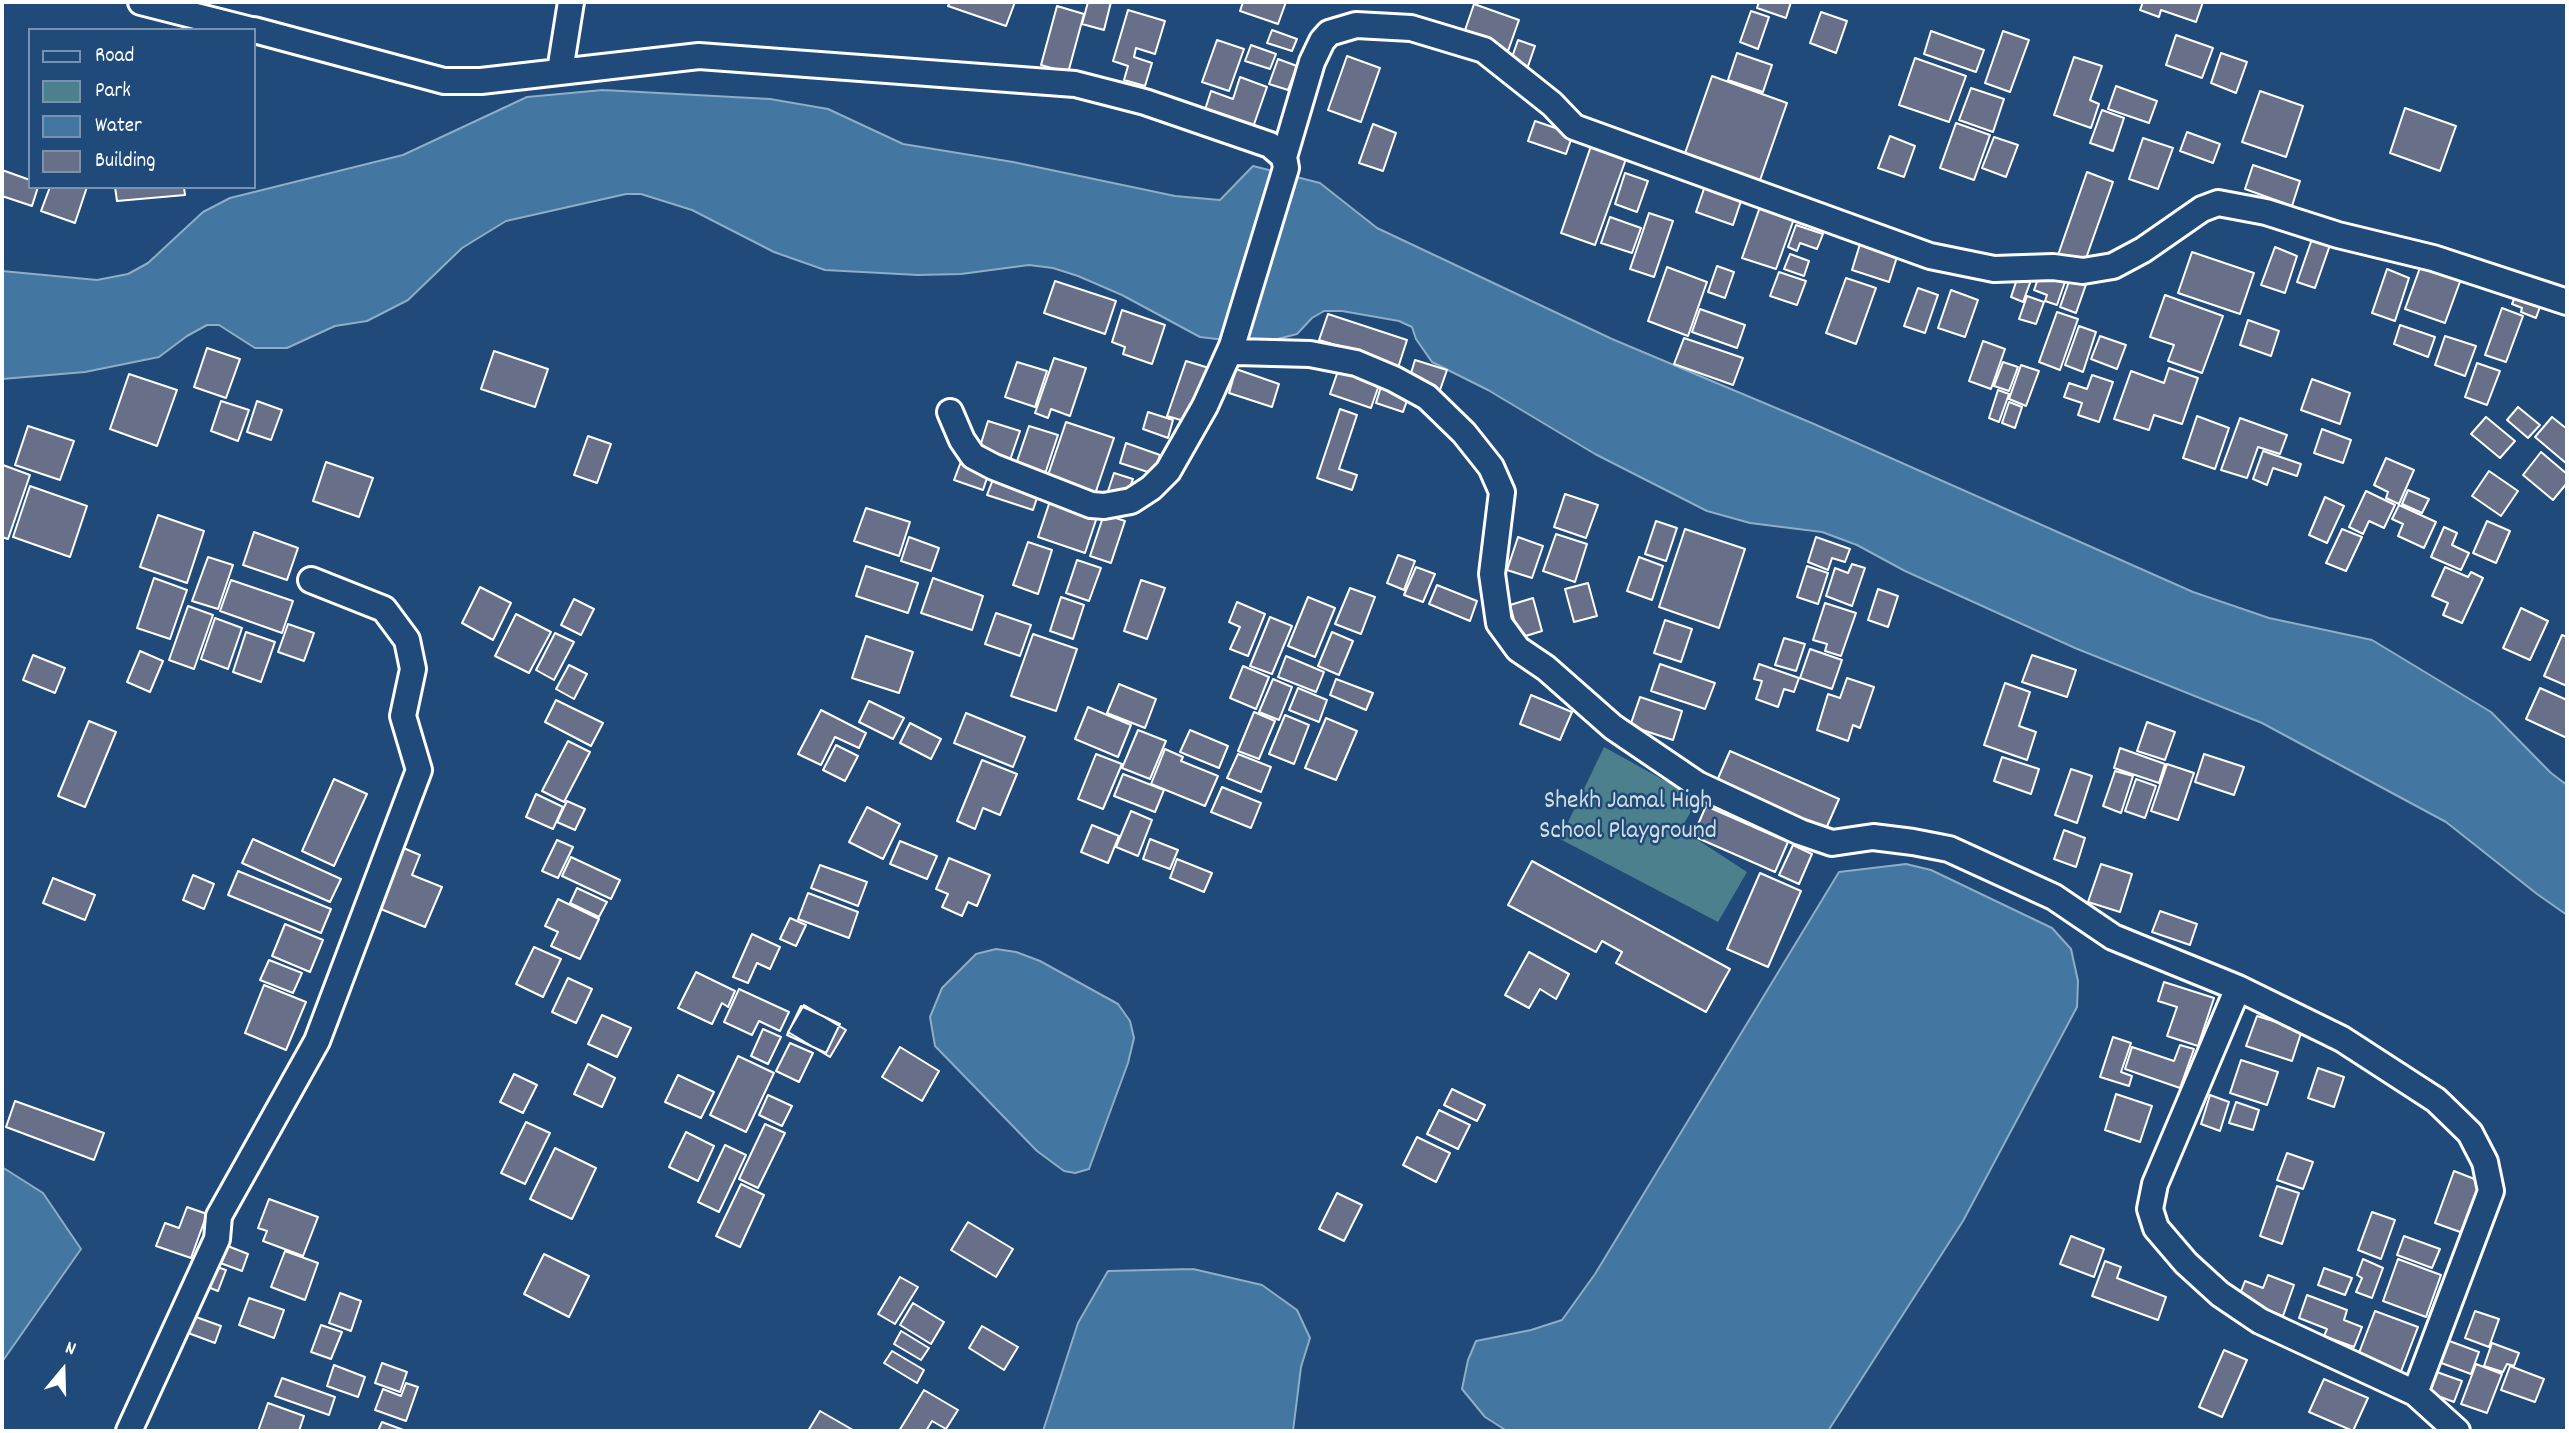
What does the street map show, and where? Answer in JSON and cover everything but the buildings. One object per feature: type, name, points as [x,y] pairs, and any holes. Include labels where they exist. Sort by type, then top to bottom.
[{"type":"street","points":[[141,2],[245,28]]},
{"type":"street","points":[[560,71],[572,2]]},
{"type":"street","points":[[950,412],[962,440],[973,456],[994,467],[1091,505],[1132,502],[1151,488],[1167,471],[1205,406],[1233,345],[1312,62],[1329,33],[1356,25],[1411,28],[1484,50],[1552,104],[1574,127],[1930,256],[1994,270],[2053,267],[2083,271],[2113,267],[2143,250],[2202,209],[2218,203],[2266,212],[2338,235],[2433,258],[2567,302]]},
{"type":"street","points":[[256,31],[444,81],[481,80],[699,56],[1075,83],[1203,121],[1270,145],[1285,162]]},
{"type":"street","points":[[1233,345],[1236,352],[1310,354],[1356,363],[1427,397],[1464,433],[1491,467],[1502,492],[1492,574],[1499,623],[1518,649],[1546,668],[1613,727],[1697,784],[1800,832],[1832,843],[1874,837],[1949,849],[2054,897],[2113,937],[2238,988],[2342,1039],[2435,1100],[2470,1133],[2485,1162],[2491,1191],[2415,1393]]},
{"type":"street","points":[[129,1431],[217,1240],[219,1216],[317,1041],[419,770],[402,716],[413,669],[407,640],[384,609],[311,580]]},
{"type":"street","points":[[2238,988],[2155,1184],[2150,1209],[2156,1228],[2186,1262],[2220,1294],[2260,1321],[2415,1393],[2456,1431]]},
{"type":"green space","name":"Shekh Jamal High School Playground","points":[[1604,747],[1698,799],[1681,829],[1747,872],[1718,922],[1560,839]]},
{"type":"water","points":[[603,90],[770,99],[828,109],[903,144],[1013,162],[1175,196],[1220,200],[1253,166],[1320,183],[1377,228],[1612,339],[1814,424],[2193,592],[2269,618],[2372,640],[2491,712],[2551,773],[2567,785],[2567,915],[2446,822],[2262,723],[2075,648],[1905,571],[1857,545],[1822,532],[1750,523],[1707,511],[1595,454],[1488,390],[1432,362],[1416,339],[1412,327],[1399,321],[1342,311],[1324,311],[1312,318],[1297,334],[1258,344],[1200,337],[1122,295],[1053,268],[1029,265],[961,274],[918,275],[825,270],[774,252],[692,210],[641,194],[626,194],[506,221],[462,248],[408,300],[367,321],[335,326],[287,348],[255,348],[219,325],[207,325],[159,357],[85,372],[2,379],[2,271],[97,280],[128,274],[148,263],[203,212],[230,198],[403,155],[527,97]]},
{"type":"water","points":[[1906,864],[1931,870],[2052,928],[2071,949],[2078,981],[2077,1007],[1963,1221],[1828,1431],[1507,1431],[1485,1417],[1462,1389],[1468,1360],[1476,1341],[1531,1330],[1562,1320],[1595,1274],[1839,872]]},
{"type":"water","points":[[996,949],[1016,952],[1040,961],[1118,1004],[1130,1021],[1134,1038],[1128,1063],[1089,1169],[1075,1173],[1064,1171],[1037,1151],[935,1046],[930,1017],[942,988],[976,954]]},
{"type":"water","points":[[2,1167],[43,1193],[81,1249],[2,1362]]},
{"type":"water","points":[[1193,1269],[1262,1285],[1297,1310],[1310,1338],[1301,1367],[1293,1431],[1043,1431],[1078,1323],[1108,1271]]}]
